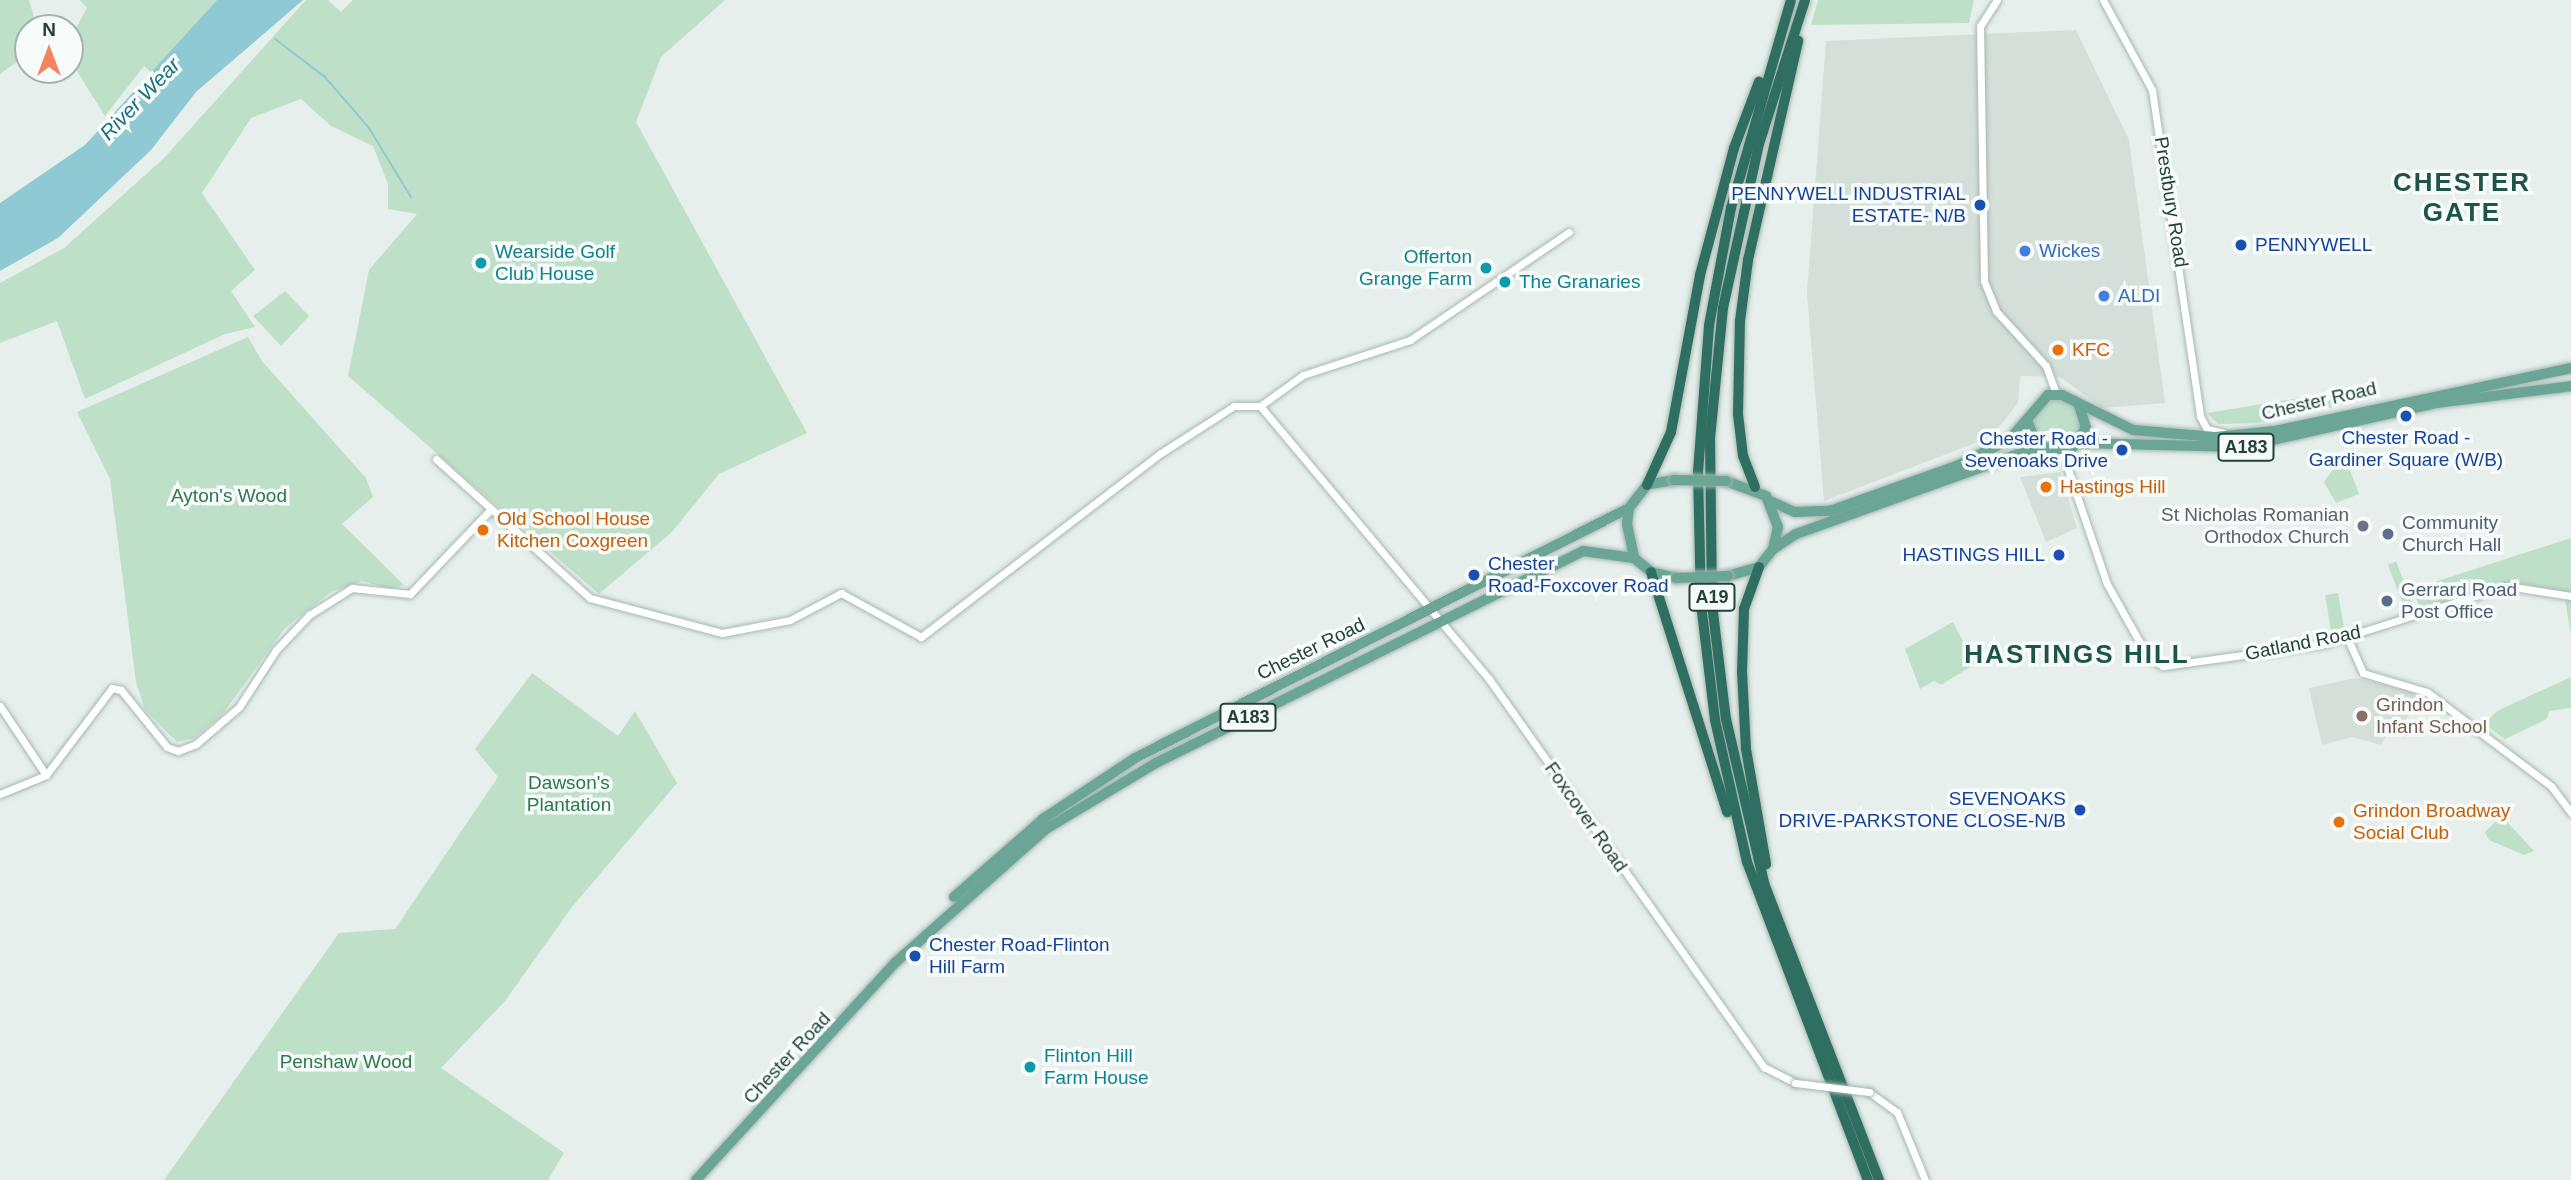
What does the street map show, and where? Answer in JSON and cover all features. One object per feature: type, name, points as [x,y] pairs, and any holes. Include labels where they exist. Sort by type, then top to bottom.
[{"type":"highway","points":[[1755,487],[1743,456],[1738,414],[1740,321],[1748,260],[1807,0]]},
{"type":"highway","name":"A19","points":[[1807,0],[1734,250],[1715,366],[1708,523],[1726,719],[1751,834],[1788,950],[1880,1180]]},
{"type":"highway","points":[[1647,485],[1671,432],[1686,340],[1734,148],[1789,4]]},
{"type":"highway","name":"A19","points":[[1789,4],[1718,271],[1698,472],[1701,604],[1715,720],[1760,907],[1868,1180]]},
{"type":"highway","name":"A19","points":[[1759,567],[1744,609],[1746,749],[1788,950]]},
{"type":"highway","points":[[1651,572],[1760,907]]},
{"type":"main road","name":"Chester Road","points":[[2062,452],[2079,443],[2241,447],[2571,368]]},
{"type":"main road","name":"Chester Road","points":[[2056,394],[2079,404],[2106,421],[2153,434],[2238,435],[2446,396],[2571,386]]},
{"type":"main road","points":[[2056,394],[2041,399],[2027,419],[1986,452],[1830,511],[1795,512],[1770,501],[1755,487],[1726,481],[1674,480],[1647,485],[1629,508],[1634,558],[1651,572],[1676,578],[1728,576],[1759,567],[1773,549],[1796,534],[2038,447],[2062,452]]},
{"type":"main road","points":[[2079,404],[2086,428],[2079,443]]},
{"type":"main road","points":[[2027,419],[2038,447]]},
{"type":"main road","points":[[1770,501],[1778,527],[1773,549]]},
{"type":"main road","name":"Chester Road","points":[[696,1180],[994,859],[1096,782],[1629,508]]},
{"type":"main road","name":"Chester Road","points":[[900,958],[1000,865],[1098,796],[1583,551],[1634,558]]},
{"type":"street","points":[[1997,0],[1980,26],[1984,281],[1996,311],[2046,366],[2056,394]]},
{"type":"street","name":"Prestbury Road","points":[[2103,0],[2152,90],[2200,416]]},
{"type":"street","points":[[436,459],[596,600],[722,633],[790,620],[841,593],[921,637],[1161,453],[1234,405],[1260,406],[1303,375],[1410,340],[1489,282],[1569,232]]},
{"type":"street","name":"Foxcover Road","points":[[1260,406],[1440,625],[1489,679],[1764,1067],[1795,1083],[1869,1092],[1897,1112],[1925,1180]]},
{"type":"street","points":[[2153,434],[2191,431],[2200,416]]},
{"type":"street","points":[[2200,416],[2207,429],[2238,435]]},
{"type":"street","name":"Gatland Road","points":[[2062,452],[2107,584],[2155,663],[2180,665],[2347,636],[2507,586],[2571,596]]},
{"type":"street","points":[[0,794],[46,775],[112,688],[121,690],[167,747],[178,751],[196,744],[239,707],[309,615],[352,588],[410,594],[491,509]]},
{"type":"street","points":[[2347,636],[2363,673],[2427,692],[2552,786],[2571,813]]},
{"type":"street","points":[[0,706],[46,775]]},
{"type":"shaded area","points":[[2076,30],[2129,140],[2165,403],[2102,408],[2060,377],[2020,376],[2018,403],[1991,437],[1824,501],[1807,292],[1826,41]]},
{"type":"shaded area","points":[[2060,472],[2077,528],[2046,542],[2020,477]]},
{"type":"shaded area","name":"Grindon Infant School","points":[[2356,678],[2413,692],[2417,700],[2399,732],[2387,734],[2381,745],[2352,737],[2322,745],[2309,688]]},
{"type":"green space","points":[[0,0],[29,0],[33,14],[14,14],[14,64],[0,74]]},
{"type":"green space","points":[[80,0],[217,0],[153,74],[144,66],[105,116],[84,82],[84,14],[87,8]]},
{"type":"green space","points":[[306,0],[328,0],[341,12],[353,0],[725,0],[661,57],[636,122],[807,433],[719,474],[672,532],[599,594],[348,376],[369,270],[417,214],[388,209],[388,184],[373,146],[331,126],[301,99],[251,118],[202,193],[255,270],[231,291],[255,327],[225,334],[85,399],[57,321],[0,343],[0,283],[64,248],[164,158]]},
{"type":"green space","points":[[1818,0],[1974,0],[1969,23],[1811,25]]},
{"type":"green space","points":[[285,291],[309,316],[281,346],[253,316]]},
{"type":"green space","name":"Ayton's Wood","points":[[248,337],[262,361],[366,478],[373,497],[342,524],[404,585],[390,589],[362,581],[331,592],[285,628],[222,715],[194,738],[177,742],[145,710],[136,682],[110,479],[77,412]]},
{"type":"green space","points":[[2342,391],[2344,405],[2258,423],[2218,424],[2207,413]]},
{"type":"green space","points":[[2057,400],[2073,407],[2080,423],[2073,439],[2057,446],[2041,439],[2034,423],[2041,407]]},
{"type":"green space","points":[[2344,454],[2359,494],[2336,503],[2324,482]]},
{"type":"green space","points":[[2571,538],[2571,635],[2564,593],[2530,585],[2422,614],[2413,589]]},
{"type":"green space","points":[[2396,561],[2412,603],[2407,614],[2388,565]]},
{"type":"green space","points":[[2338,593],[2344,628],[2331,630],[2325,595]]},
{"type":"green space","points":[[1953,622],[1975,664],[1941,685],[1934,681],[1920,689],[1905,649]]},
{"type":"green space","points":[[532,673],[618,736],[635,711],[677,783],[572,907],[505,1001],[441,1068],[564,1153],[548,1180],[164,1180],[339,933],[395,929],[498,777],[475,749]]},
{"type":"green space","points":[[2571,677],[2571,708],[2549,711],[2547,719],[2505,739],[2484,724],[2497,711]]},
{"type":"green space","points":[[2495,822],[2508,823],[2534,851],[2524,855],[2489,840],[2485,832]]},
{"type":"water","name":"River Wear","points":[[217,0],[303,0],[196,92],[151,150],[58,238],[0,271],[0,203],[85,145]]},
{"type":"waterway","points":[[275,39],[325,77],[369,128],[411,197]]},
{"type":"place","name":"PENNYWELL INDUSTRIAL ESTATE- N/B","points":[[1980,205]]},
{"type":"place","name":"PENNYWELL","points":[[2241,245]]},
{"type":"place","name":"Wickes","points":[[2025,251]]},
{"type":"place","name":"Wearside Golf Club House","points":[[481,263]]},
{"type":"place","name":"Offerton Grange Farm","points":[[1486,268]]},
{"type":"place","name":"The Granaries","points":[[1505,282]]},
{"type":"place","name":"ALDI","points":[[2104,296]]},
{"type":"place","name":"KFC","points":[[2058,350]]},
{"type":"place","name":"Chester Road - Gardiner Square (W/B)","points":[[2406,416]]},
{"type":"place","name":"Chester Road - Sevenoaks Drive","points":[[2122,450]]},
{"type":"place","name":"Hastings Hill","points":[[2046,487]]},
{"type":"place","name":"St Nicholas Romanian Orthodox Church","points":[[2363,526]]},
{"type":"place","name":"Old School House Kitchen Coxgreen","points":[[483,530]]},
{"type":"place","name":"Community Church Hall","points":[[2388,534]]},
{"type":"place","name":"HASTINGS HILL","points":[[2059,555]]},
{"type":"place","name":"Chester Road-Foxcover Road","points":[[1474,575]]},
{"type":"place","name":"Gerrard Road Post Office","points":[[2387,601]]},
{"type":"place","name":"Grindon Infant School","points":[[2362,716]]},
{"type":"place","name":"SEVENOAKS DRIVE-PARKSTONE CLOSE-N/B","points":[[2080,810]]},
{"type":"place","name":"Grindon Broadway Social Club","points":[[2339,822]]},
{"type":"place","name":"Chester Road-Flinton Hill Farm","points":[[915,956]]},
{"type":"place","name":"Flinton Hill Farm House","points":[[1030,1067]]},
{"type":"district","name":"CHESTER GATE","points":[[2462,198]]},
{"type":"district","name":"HASTINGS HILL","points":[[2077,655]]},
{"type":"park label","name":"Dawson's Plantation","points":[[569,794]]},
{"type":"park label","name":"Penshaw Wood","points":[[346,1062]]}]
